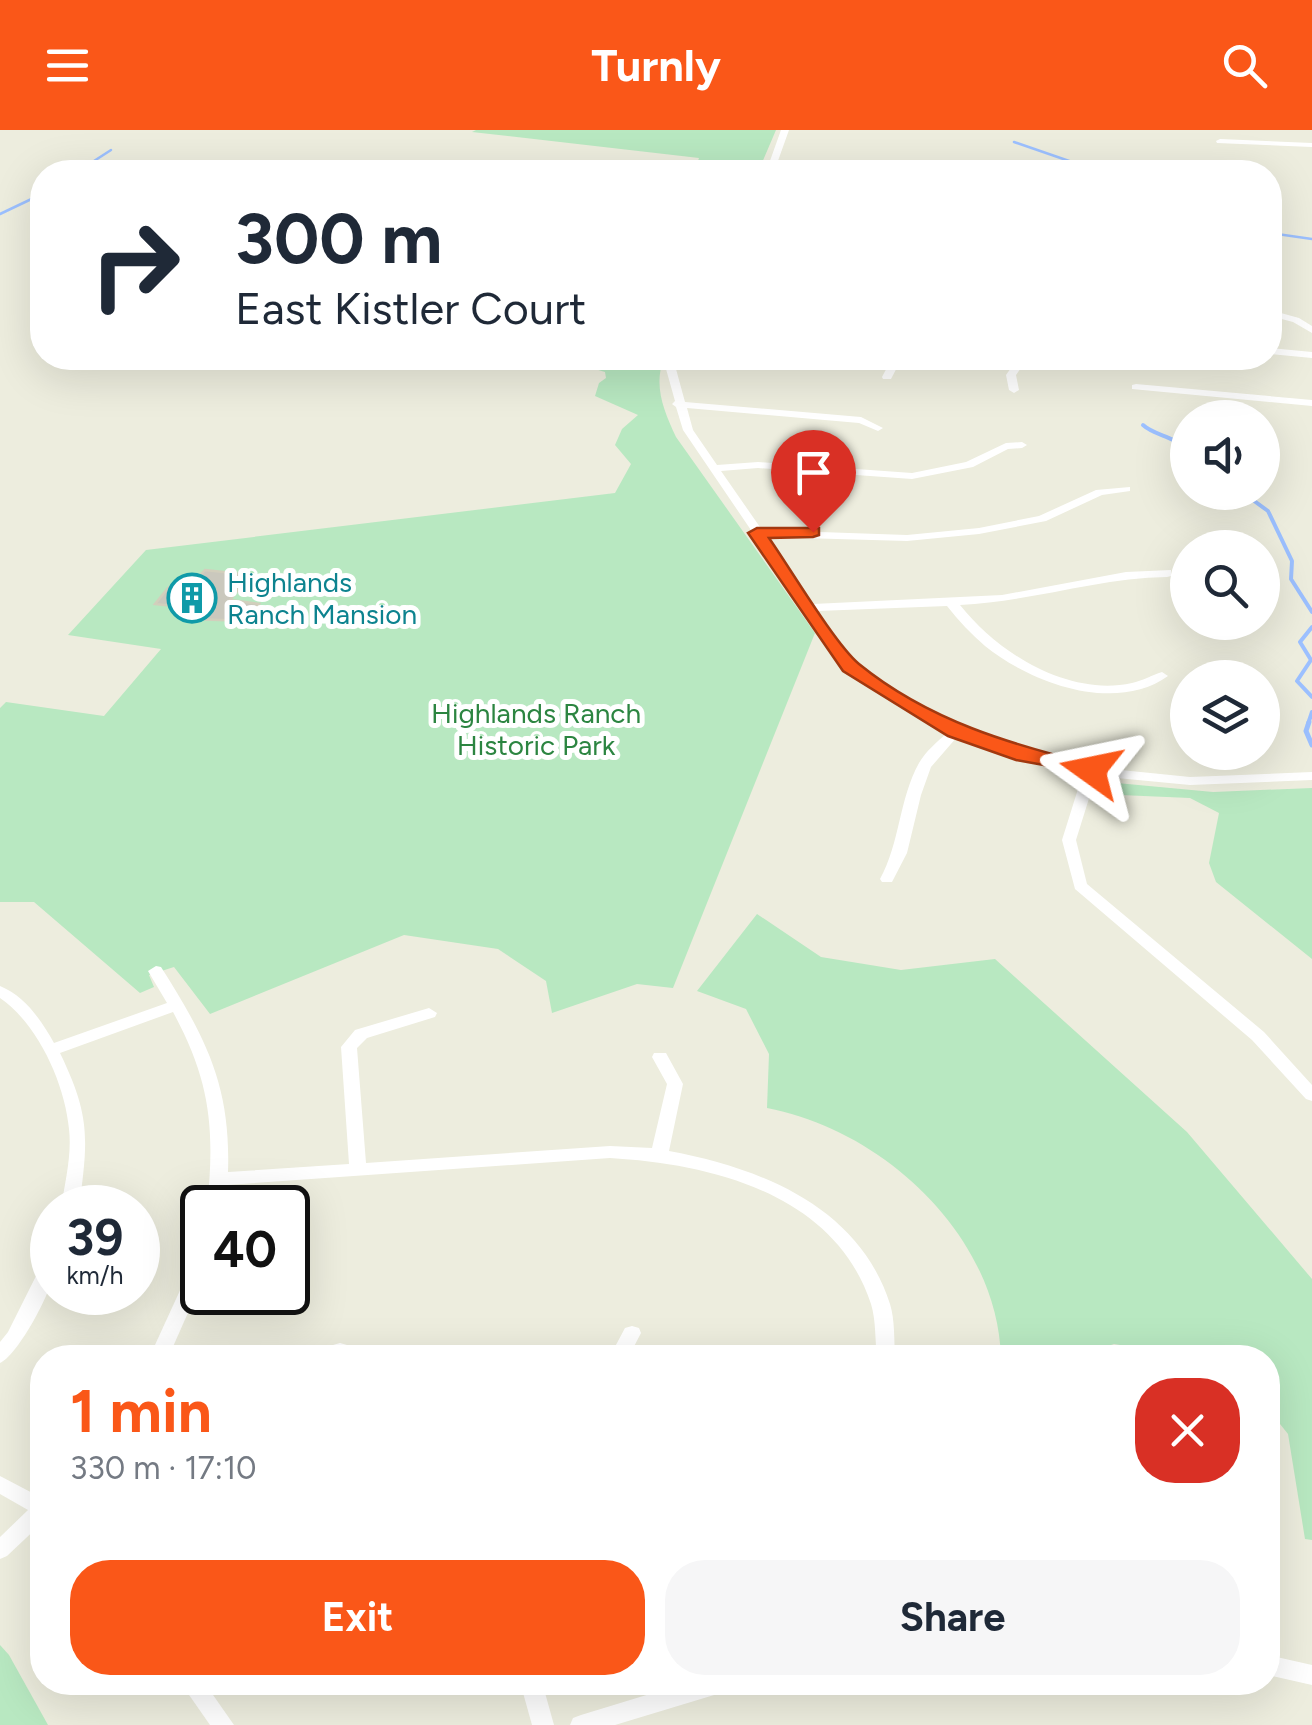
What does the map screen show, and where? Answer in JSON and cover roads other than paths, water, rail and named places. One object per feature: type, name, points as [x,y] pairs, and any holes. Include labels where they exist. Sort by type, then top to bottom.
[{"type":"street","points":[[774,160],[785,130]]},
{"type":"street","points":[[1220,141],[1312,145]]},
{"type":"street","points":[[1282,316],[1312,330]]},
{"type":"street","points":[[1282,352],[1312,354]]},
{"type":"street","points":[[671,370],[677,404],[688,430],[850,666],[955,732],[1024,756],[1091,770],[1190,781],[1312,776]]},
{"type":"street","points":[[887,377],[891,370]]},
{"type":"street","points":[[1014,390],[1011,375],[1015,370]]},
{"type":"street","points":[[1136,386],[1312,404]]},
{"type":"street","points":[[677,404],[860,420],[878,428]]},
{"type":"street","points":[[716,468],[758,465],[912,476],[969,465],[1006,446],[1022,445]]},
{"type":"street","points":[[757,533],[907,538],[979,532],[1042,519],[1100,492],[1126,489]]},
{"type":"street","points":[[810,608],[843,604],[952,604],[1044,594],[1138,572],[1168,572]]},
{"type":"street","points":[[952,604],[967,626],[992,649],[1040,673],[1112,688],[1147,685],[1162,676]]},
{"type":"street","points":[[887,879],[901,857],[906,822],[924,765],[955,732]]},
{"type":"street","points":[[1091,770],[1068,840],[1080,886],[1258,1036],[1312,1095]]},
{"type":"street","points":[[156,972],[203,1049],[216,1095],[219,1185]]},
{"type":"street","points":[[0,991],[11,996],[52,1050],[78,1128],[72,1185]]},
{"type":"street","points":[[52,1050],[177,1005]]},
{"type":"street","points":[[358,1170],[349,1047],[360,1034],[429,1013]]},
{"type":"street","points":[[660,1058],[675,1084],[660,1152]]},
{"type":"street","points":[[220,1179],[660,1152],[751,1174],[820,1217],[863,1266],[887,1345]]},
{"type":"street","points":[[0,1356],[16,1337],[30,1307]]},
{"type":"street","points":[[164,1345],[180,1310]]},
{"type":"street","points":[[625,1345],[632,1333]]},
{"type":"street","points":[[0,1484],[30,1503]]},
{"type":"street","points":[[0,1550],[30,1521]]},
{"type":"street","points":[[1280,1668],[1312,1675]]},
{"type":"street","points":[[200,1695],[223,1725]]},
{"type":"street","points":[[535,1695],[543,1725]]},
{"type":"street","points":[[582,1725],[681,1695]]},
{"type":"waterway","points":[[1014,142],[1066,160]]},
{"type":"waterway","points":[[96,160],[111,150]]},
{"type":"waterway","points":[[0,214],[30,200]]},
{"type":"waterway","points":[[1282,235],[1312,239]]},
{"type":"waterway","points":[[1143,425],[1170,439]]},
{"type":"waterway","points":[[1267,510],[1292,561],[1291,579],[1312,612]]},
{"type":"waterway","points":[[1312,627],[1300,642],[1311,660],[1297,681],[1312,697]]},
{"type":"waterway","points":[[1308,724],[1312,712]]},
{"type":"waterway","points":[[1309,722],[1306,731],[1312,745]]},
{"type":"place","name":"Highlands Ranch Mansion","points":[[192,598]]},
{"type":"park label","name":"Highlands Ranch Historic Park","points":[[536,729]]}]
